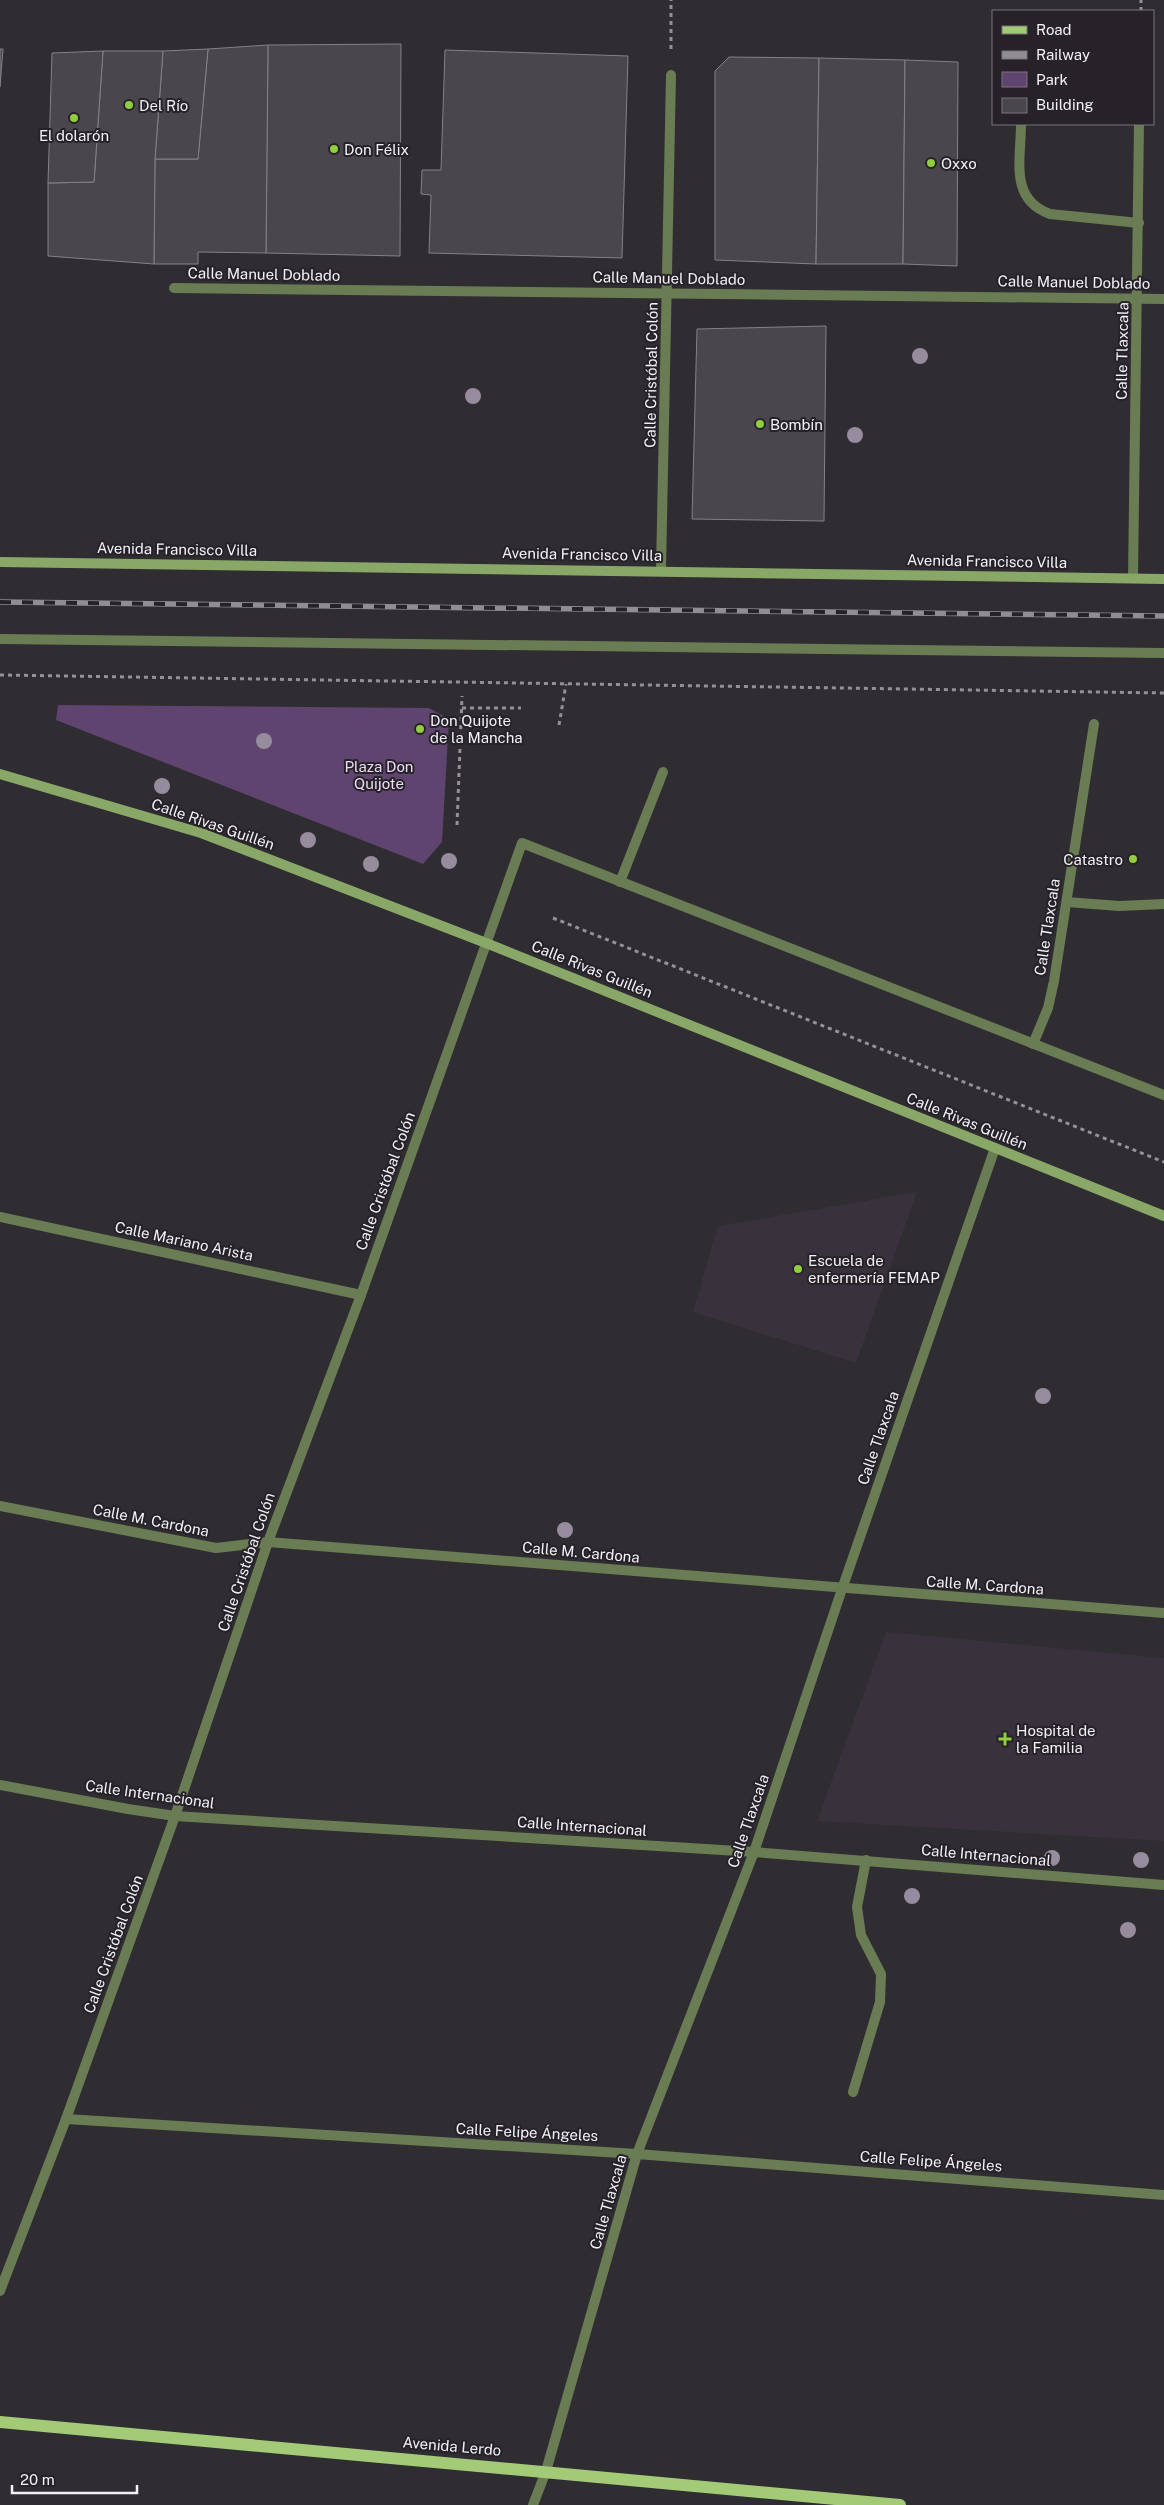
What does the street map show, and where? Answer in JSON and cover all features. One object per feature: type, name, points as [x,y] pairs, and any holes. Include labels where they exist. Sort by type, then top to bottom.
[{"type":"main road","name":"Avenida Francisco Villa","points":[[0,562],[661,570],[1164,579]]},
{"type":"main road","name":"Calle Rivas Guillén","points":[[0,774],[201,834],[486,943],[1164,1216]]},
{"type":"main road","name":"Avenida Lerdo","points":[[0,2422],[900,2505]]},
{"type":"street","name":"Calle Cristóbal Colón","points":[[661,570],[671,75]]},
{"type":"street","points":[[1021,125],[1021,187],[1026,199],[1037,210],[1050,214],[1139,223]]},
{"type":"street","name":"Calle Tlaxcala","points":[[1133,578],[1139,125]]},
{"type":"street","name":"Calle Manuel Doblado","points":[[174,288],[1164,299]]},
{"type":"street","points":[[0,639],[1164,653]]},
{"type":"street","name":"Calle Tlaxcala","points":[[1033,1044],[1048,1008],[1054,981],[1094,724]]},
{"type":"street","points":[[663,772],[620,882],[1164,1095]]},
{"type":"street","name":"Calle Cristóbal Colón","points":[[0,2291],[66,2119],[175,1816],[268,1542],[361,1295],[522,843],[620,882]]},
{"type":"street","points":[[1067,902],[1119,906],[1164,904]]},
{"type":"street","name":"Calle Tlaxcala","points":[[533,2505],[546,2471],[637,2154],[754,1852],[842,1589],[995,1148]]},
{"type":"street","name":"Calle Mariano Arista","points":[[0,1217],[361,1295]]},
{"type":"street","name":"Calle M. Cardona","points":[[0,1506],[216,1548],[268,1542],[842,1589],[1164,1613]]},
{"type":"street","name":"Calle Internacional","points":[[0,1785],[175,1816],[754,1852],[1164,1885]]},
{"type":"street","points":[[853,2092],[880,2002],[881,1974],[861,1935],[857,1907],[866,1860]]},
{"type":"street","name":"Calle Felipe Ángeles","points":[[66,2119],[637,2154],[1164,2194]]},
{"type":"path","points":[[671,0],[671,75]]},
{"type":"path","points":[[0,675],[1164,693]]},
{"type":"path","points":[[559,724],[566,684]]},
{"type":"path","points":[[458,825],[462,696]]},
{"type":"path","points":[[462,708],[521,708]]},
{"type":"path","points":[[553,918],[1164,1162]]},
{"type":"shaded area","name":"Escuela de enfermería FEMAP","points":[[917,1192],[856,1363],[693,1312],[718,1226]]},
{"type":"shaded area","name":"Hospital de la Familia","points":[[886,1632],[1164,1658],[1164,1841],[817,1821]]},
{"type":"green space","name":"Plaza Don Quijote","points":[[58,705],[429,708],[449,719],[442,842],[423,864],[56,720]]},
{"type":"building","name":"Don Félix","points":[[401,44],[400,256],[266,253],[268,45]]},
{"type":"building","points":[[268,45],[266,253],[198,252],[198,264],[154,264],[155,159],[198,159],[208,49]]},
{"type":"building","points":[[0,49],[3,49],[0,87]]},
{"type":"building","points":[[208,49],[198,159],[155,159],[163,51]]},
{"type":"building","points":[[445,50],[628,56],[622,258],[429,253],[431,195],[421,194],[422,170],[441,170]]},
{"type":"building","name":"Del Río","points":[[103,51],[163,51],[155,159],[154,264],[48,256],[48,183],[94,182]]},
{"type":"building","name":"El dolarón","points":[[103,51],[94,182],[48,183],[52,53]]},
{"type":"building","points":[[729,57],[819,58],[816,264],[715,260],[715,71]]},
{"type":"building","points":[[819,58],[905,60],[903,264],[816,264]]},
{"type":"building","name":"Oxxo","points":[[905,60],[958,62],[957,266],[903,264]]},
{"type":"building","name":"Bombín","points":[[826,326],[824,521],[692,519],[697,329]]},
{"type":"railway","points":[[0,602],[1164,616]]},
{"type":"place","name":"Del Río","points":[[129,105]]},
{"type":"place","name":"El dolarón","points":[[74,118]]},
{"type":"place","name":"Don Félix","points":[[334,149]]},
{"type":"place","name":"Oxxo","points":[[931,163]]},
{"type":"place","name":"Bombín","points":[[760,424]]},
{"type":"place","name":"Don Quijote de la Mancha","points":[[420,729]]},
{"type":"place","name":"Catastro","points":[[1133,859]]},
{"type":"place","name":"Escuela de enfermería FEMAP","points":[[798,1269]]},
{"type":"place","name":"Hospital de la Familia","points":[[1005,1739]]}]
